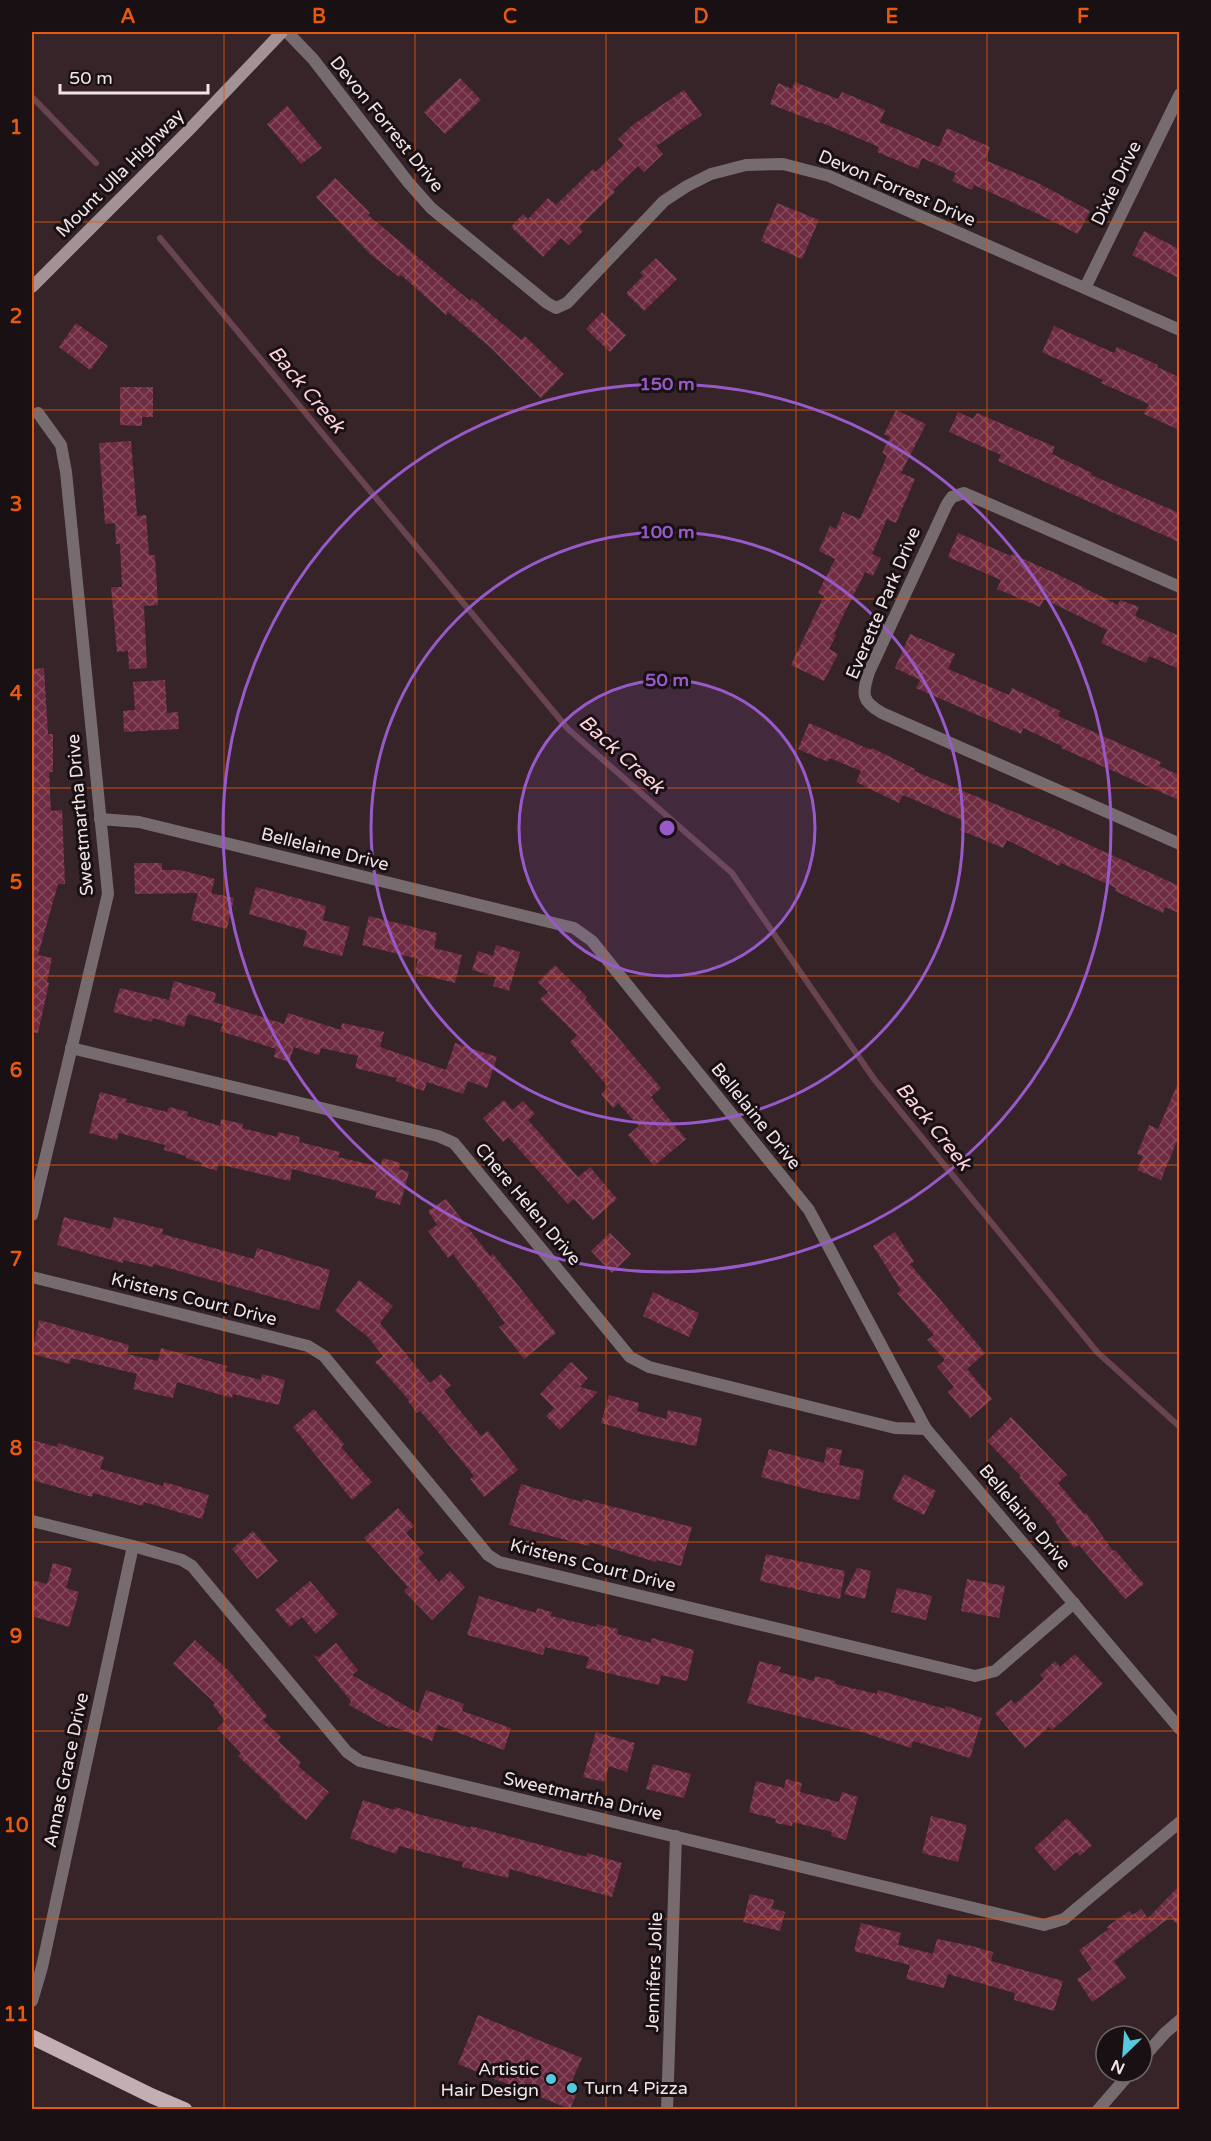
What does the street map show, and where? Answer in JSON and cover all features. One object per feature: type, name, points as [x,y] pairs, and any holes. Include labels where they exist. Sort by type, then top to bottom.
[{"type":"main road","name":"Mount Ulla Highway","points":[[32,287],[188,131],[282,32]]},
{"type":"main road","points":[[32,2037],[152,2096],[185,2109]]},
{"type":"street","name":"Devon Forrest Drive","points":[[287,32],[313,59],[408,182],[431,208],[556,308],[567,303],[664,201],[687,186],[711,174],[746,165],[783,164],[830,176],[1179,330]]},
{"type":"street","name":"Dixie Drive","points":[[1085,288],[1179,94]]},
{"type":"street","name":"Sweetmartha Drive","points":[[32,1215],[108,894],[66,472],[61,445],[38,413]]},
{"type":"street","name":"Everette Park Drive","points":[[1179,587],[964,493],[952,497],[869,672],[864,687],[864,696],[870,706],[882,713],[1179,844]]},
{"type":"street","name":"Bellelaine Drive","points":[[100,819],[139,822],[574,928],[592,941],[809,1210],[926,1429],[1179,1729]]},
{"type":"street","name":"Chere Helen Drive","points":[[71,1048],[438,1136],[454,1143],[630,1357],[649,1366],[894,1428],[926,1429]]},
{"type":"street","name":"Kristens Court Drive","points":[[32,1277],[308,1346],[324,1356],[488,1555],[499,1562],[975,1676],[995,1671],[1074,1603]]},
{"type":"street","name":"Sweetmartha Drive","points":[[32,1521],[133,1546],[182,1560],[192,1566],[347,1752],[360,1761],[1044,1925],[1064,1919],[1179,1821]]},
{"type":"street","name":"Annas Grace Drive","points":[[32,2001],[42,1966],[133,1546]]},
{"type":"street","name":"Jennifers Jolie","points":[[668,2109],[676,1836]]},
{"type":"street","points":[[1154,2045],[1179,2020]]},
{"type":"street","points":[[1098,2109],[1120,2084]]},
{"type":"building","points":[[460,78],[481,100],[445,134],[424,112]]},
{"type":"building","points":[[795,82],[838,99],[842,92],[885,110],[880,122],[939,147],[947,128],[990,147],[985,160],[1038,183],[1090,211],[1078,234],[974,185],[972,190],[952,181],[956,173],[922,158],[918,169],[877,152],[879,147],[770,104],[778,83],[792,89]]},
{"type":"building","points":[[684,90],[702,115],[656,146],[663,154],[644,172],[638,166],[613,190],[615,192],[579,227],[583,231],[569,245],[561,238],[543,257],[511,227],[523,214],[528,219],[548,198],[556,205],[593,169],[596,172],[624,145],[618,139],[634,124]]},
{"type":"building","points":[[287,106],[322,148],[301,164],[267,124]]},
{"type":"building","points":[[335,178],[370,213],[368,215],[470,301],[472,298],[521,340],[525,336],[564,374],[541,398],[491,348],[448,312],[446,315],[401,275],[399,277],[369,253],[316,197]]},
{"type":"building","points":[[777,203],[819,220],[802,259],[761,241]]},
{"type":"building","points":[[1144,231],[1179,249],[1179,278],[1132,255]]},
{"type":"building","points":[[656,258],[677,279],[644,311],[626,293],[643,276],[640,273]]},
{"type":"building","points":[[602,312],[626,335],[610,352],[586,329]]},
{"type":"building","points":[[76,323],[108,346],[90,370],[59,347]]},
{"type":"building","points":[[1054,326],[1114,353],[1117,347],[1179,377],[1179,430],[1144,414],[1149,404],[1101,383],[1103,380],[1042,352]]},
{"type":"building","points":[[120,387],[153,387],[153,417],[142,417],[142,426],[120,425]]},
{"type":"building","points":[[896,410],[926,424],[901,473],[915,479],[896,523],[887,519],[872,554],[881,558],[873,576],[865,572],[834,634],[836,635],[829,649],[838,654],[824,681],[791,665],[824,596],[818,593],[835,559],[819,551],[830,526],[836,529],[843,512],[860,519],[887,456],[882,453],[890,437],[884,434]]},
{"type":"building","points":[[958,412],[973,419],[977,413],[1055,447],[1052,454],[1092,473],[1091,475],[1179,513],[1179,542],[998,461],[1001,455],[949,432]]},
{"type":"building","points":[[131,441],[137,516],[146,515],[149,555],[155,555],[158,605],[144,606],[147,668],[129,669],[128,651],[117,652],[111,587],[122,587],[120,544],[116,544],[115,523],[105,524],[99,443]]},
{"type":"building","points":[[958,533],[1055,573],[1118,605],[1120,600],[1139,607],[1135,616],[1179,636],[1179,669],[1149,656],[1146,663],[1101,643],[1107,630],[1044,599],[1040,607],[997,589],[1001,580],[948,557]]},
{"type":"building","points":[[910,634],[955,654],[948,669],[1009,695],[1012,688],[1060,711],[1058,716],[1161,762],[1159,766],[1179,775],[1179,800],[1061,748],[1062,746],[1023,728],[1021,734],[916,688],[920,680],[895,668]]},
{"type":"building","points":[[44,668],[48,734],[53,734],[53,772],[49,772],[51,811],[62,810],[65,884],[58,884],[38,955],[52,958],[38,1033],[32,1032],[32,669]]},
{"type":"building","points":[[165,680],[167,713],[178,712],[179,729],[124,732],[123,711],[135,710],[133,682]]},
{"type":"building","points":[[809,723],[871,750],[872,748],[915,769],[914,771],[1046,825],[1179,886],[1179,913],[1165,907],[1163,913],[1115,891],[1116,888],[1061,863],[1059,866],[1007,840],[1003,848],[960,830],[964,821],[903,795],[899,803],[856,782],[861,771],[830,758],[828,762],[798,749]]},
{"type":"building","points":[[134,863],[162,863],[162,870],[180,870],[215,879],[211,893],[234,898],[227,929],[191,920],[198,893],[135,894]]},
{"type":"building","points":[[256,887],[326,906],[323,920],[350,927],[342,956],[303,946],[307,931],[249,914]]},
{"type":"building","points":[[369,916],[437,933],[434,948],[462,955],[455,983],[415,973],[418,959],[362,945]]},
{"type":"building","points":[[496,945],[520,952],[509,991],[493,986],[496,977],[472,970],[478,951],[493,956]]},
{"type":"building","points":[[555,965],[587,997],[585,999],[661,1088],[651,1097],[686,1139],[654,1166],[628,1135],[639,1126],[618,1103],[613,1108],[601,1094],[608,1087],[570,1042],[577,1035],[540,999],[548,992],[538,982]]},
{"type":"building","points":[[174,981],[216,993],[214,1002],[284,1024],[288,1013],[341,1030],[342,1023],[384,1032],[380,1047],[446,1070],[455,1043],[497,1057],[487,1088],[468,1081],[463,1094],[427,1082],[424,1091],[396,1081],[397,1078],[355,1068],[358,1056],[321,1048],[319,1055],[294,1047],[289,1062],[274,1057],[276,1049],[220,1031],[223,1024],[188,1014],[184,1027],[153,1018],[152,1022],[113,1012],[120,988],[169,1000]]},
{"type":"building","points":[[1179,1081],[1179,1136],[1161,1180],[1137,1170],[1143,1156],[1137,1154],[1149,1125],[1158,1129]]},
{"type":"building","points":[[100,1092],[127,1099],[126,1102],[167,1112],[169,1107],[188,1112],[187,1116],[220,1126],[221,1119],[243,1124],[242,1128],[277,1137],[278,1132],[300,1137],[299,1142],[340,1152],[338,1157],[380,1167],[383,1158],[400,1163],[399,1169],[409,1172],[400,1205],[375,1198],[377,1191],[292,1169],[290,1181],[218,1164],[217,1171],[201,1166],[202,1163],[186,1158],[186,1156],[164,1150],[165,1145],[119,1133],[117,1140],[89,1133]]},
{"type":"building","points":[[504,1100],[512,1110],[523,1101],[535,1114],[528,1120],[578,1177],[590,1167],[617,1199],[593,1220],[574,1199],[568,1204],[508,1137],[503,1142],[483,1118]]},
{"type":"building","points":[[446,1199],[490,1256],[493,1254],[556,1333],[524,1359],[499,1327],[505,1323],[453,1254],[448,1258],[428,1231],[437,1225],[428,1211]]},
{"type":"building","points":[[64,1217],[111,1229],[114,1217],[163,1229],[162,1234],[254,1259],[257,1248],[330,1270],[319,1310],[154,1264],[153,1267],[123,1260],[123,1263],[57,1245]]},
{"type":"building","points":[[895,1232],[914,1262],[910,1264],[985,1353],[967,1369],[992,1399],[970,1418],[948,1392],[954,1387],[937,1367],[945,1360],[927,1340],[934,1335],[897,1293],[901,1290],[873,1246]]},
{"type":"building","points":[[610,1233],[631,1254],[612,1273],[591,1251]]},
{"type":"building","points":[[359,1280],[393,1306],[380,1323],[430,1383],[441,1374],[451,1385],[444,1391],[481,1436],[488,1431],[518,1470],[484,1497],[470,1479],[474,1476],[420,1411],[417,1413],[409,1400],[375,1362],[383,1356],[368,1337],[335,1311]]},
{"type":"building","points":[[653,1292],[699,1313],[689,1337],[643,1316]]},
{"type":"building","points":[[39,1320],[129,1345],[127,1354],[158,1361],[161,1348],[227,1366],[225,1371],[261,1380],[262,1374],[285,1380],[279,1405],[233,1394],[232,1398],[177,1382],[173,1398],[133,1389],[137,1374],[71,1358],[70,1364],[32,1354]]},
{"type":"building","points":[[571,1362],[588,1378],[580,1387],[598,1392],[560,1430],[546,1416],[554,1408],[540,1394]]},
{"type":"building","points":[[609,1395],[639,1403],[637,1411],[666,1419],[668,1410],[702,1418],[696,1446],[601,1423]]},
{"type":"building","points":[[314,1409],[344,1444],[341,1447],[372,1482],[352,1500],[293,1427]]},
{"type":"building","points":[[1011,1417],[1067,1475],[1058,1483],[1084,1514],[1086,1513],[1113,1551],[1115,1550],[1144,1584],[1125,1599],[1079,1545],[1074,1548],[1056,1520],[1019,1477],[1021,1476],[987,1441]]},
{"type":"building","points":[[32,1440],[57,1447],[58,1443],[104,1457],[100,1469],[163,1486],[164,1482],[209,1495],[202,1519],[144,1502],[143,1506],[93,1493],[92,1497],[32,1480]]},
{"type":"building","points":[[827,1447],[842,1450],[839,1465],[864,1470],[859,1500],[761,1477],[769,1449],[824,1463]]},
{"type":"building","points":[[904,1474],[936,1491],[924,1515],[892,1499]]},
{"type":"building","points":[[521,1484],[582,1502],[583,1499],[692,1527],[681,1566],[657,1560],[656,1562],[590,1542],[589,1546],[509,1525]]},
{"type":"building","points":[[398,1508],[414,1526],[406,1533],[424,1553],[418,1558],[439,1582],[450,1571],[465,1587],[432,1620],[404,1591],[408,1587],[364,1538]]},
{"type":"building","points":[[253,1531],[278,1561],[257,1579],[232,1549]]},
{"type":"building","points":[[766,1554],[845,1571],[840,1599],[760,1581]]},
{"type":"building","points":[[53,1563],[72,1568],[66,1588],[79,1592],[69,1627],[32,1616],[32,1580],[47,1584]]},
{"type":"building","points":[[857,1568],[871,1571],[865,1599],[844,1594]]},
{"type":"building","points":[[967,1579],[1005,1586],[999,1618],[961,1611]]},
{"type":"building","points":[[310,1581],[338,1614],[316,1634],[302,1617],[290,1627],[275,1610]]},
{"type":"building","points":[[897,1588],[932,1596],[926,1620],[891,1612]]},
{"type":"building","points":[[479,1596],[536,1613],[537,1608],[552,1612],[551,1616],[596,1627],[597,1624],[618,1629],[617,1634],[651,1643],[652,1638],[694,1650],[687,1681],[661,1675],[659,1685],[586,1668],[589,1657],[545,1647],[543,1655],[467,1635]]},
{"type":"building","points":[[195,1640],[229,1671],[267,1716],[263,1720],[281,1737],[278,1741],[301,1762],[298,1766],[329,1792],[306,1820],[238,1756],[241,1753],[217,1728],[225,1721],[213,1705],[215,1703],[173,1664]]},
{"type":"building","points":[[336,1643],[358,1670],[352,1675],[418,1713],[426,1690],[464,1704],[462,1711],[511,1728],[504,1750],[438,1725],[432,1741],[391,1726],[390,1728],[349,1705],[351,1701],[313,1655],[319,1657]]},
{"type":"building","points":[[1075,1654],[1103,1684],[1052,1730],[1049,1727],[1025,1748],[995,1713],[1011,1700],[1015,1704],[1044,1679],[1040,1675],[1055,1661],[1060,1667]]},
{"type":"building","points":[[759,1661],[781,1667],[779,1672],[814,1681],[815,1676],[835,1681],[835,1684],[877,1694],[878,1690],[945,1709],[946,1706],[982,1718],[970,1758],[913,1741],[911,1748],[865,1733],[747,1703]]},
{"type":"building","points":[[596,1732],[635,1743],[627,1772],[609,1766],[604,1782],[583,1777]]},
{"type":"building","points":[[653,1764],[691,1774],[684,1798],[646,1789]]},
{"type":"building","points":[[786,1779],[802,1783],[800,1792],[839,1802],[842,1792],[858,1797],[846,1840],[831,1836],[832,1832],[793,1822],[792,1826],[775,1823],[776,1819],[749,1812],[756,1781],[784,1788]]},
{"type":"building","points":[[363,1800],[394,1810],[395,1807],[586,1857],[587,1853],[622,1863],[612,1897],[510,1869],[508,1878],[462,1867],[463,1862],[399,1846],[396,1854],[350,1838]]},
{"type":"building","points":[[931,1816],[967,1825],[958,1862],[922,1853]]},
{"type":"building","points":[[1067,1818],[1092,1845],[1080,1856],[1076,1852],[1055,1871],[1034,1848]]},
{"type":"building","points":[[1179,1886],[1179,1926],[1170,1917],[1114,1961],[1126,1978],[1092,2002],[1077,1979],[1092,1969],[1079,1950],[1109,1929],[1107,1927],[1129,1911],[1133,1915],[1141,1909],[1148,1918]]},
{"type":"building","points":[[750,1894],[774,1900],[772,1908],[785,1912],[780,1931],[743,1922]]},
{"type":"building","points":[[861,1923],[901,1933],[898,1945],[933,1954],[937,1939],[972,1946],[993,1952],[991,1961],[1063,1981],[1054,2011],[1014,2000],[1015,1993],[948,1974],[944,1988],[906,1979],[910,1965],[854,1951]]},
{"type":"building","points":[[478,2015],[582,2058],[571,2083],[580,2086],[570,2109],[458,2064]]},
{"type":"waterway","name":"Back Creek","points":[[32,97],[96,163]]},
{"type":"waterway","name":"Back Creek","points":[[160,238],[568,729],[732,873],[874,1079],[1097,1352],[1180,1427]]},
{"type":"place","name":"Artistic Hair Design","points":[[551,2079]]},
{"type":"place","name":"Turn 4 Pizza","points":[[572,2088]]}]
